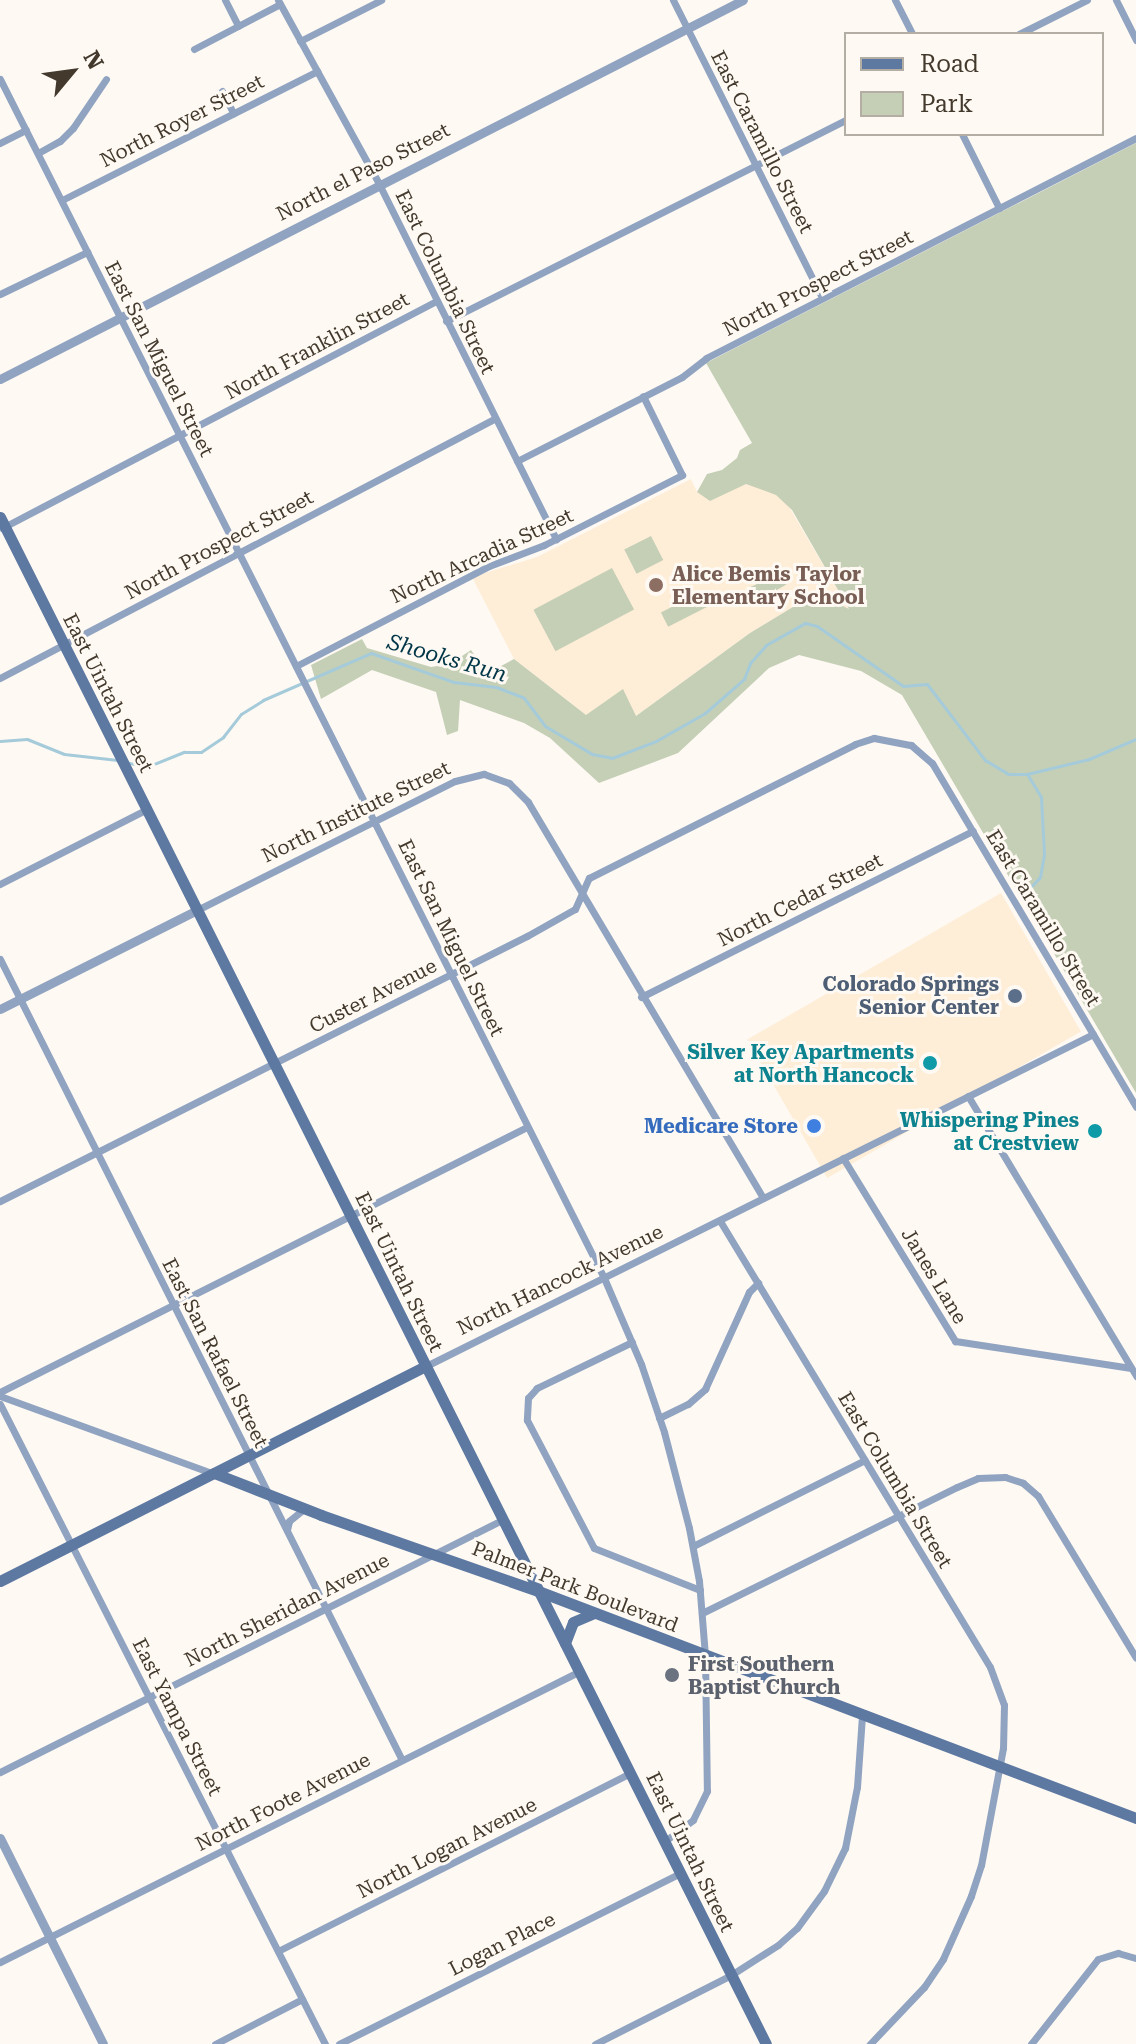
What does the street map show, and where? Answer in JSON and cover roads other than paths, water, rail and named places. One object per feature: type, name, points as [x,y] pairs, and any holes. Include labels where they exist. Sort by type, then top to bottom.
[{"type":"main road","name":"East Uintah Street","points":[[2,524],[766,2044]]},
{"type":"main road","name":"North Hancock Avenue","points":[[0,1581],[426,1366]]},
{"type":"main road","name":"Palmer Park Boulevard","points":[[214,1473],[304,1509],[538,1591],[1136,1818]]},
{"type":"main road","points":[[565,1643],[573,1622],[594,1613]]},
{"type":"street","points":[[225,0],[238,26]]},
{"type":"street","points":[[300,41],[381,0]]},
{"type":"street","name":"East Caramillo Street","points":[[673,0],[822,298]]},
{"type":"street","name":"North el Paso Street","points":[[0,379],[743,0]]},
{"type":"street","points":[[895,0],[911,32]]},
{"type":"street","points":[[1023,32],[1087,0]]},
{"type":"street","points":[[1116,0],[1136,40]]},
{"type":"street","points":[[194,49],[279,2]]},
{"type":"street","name":"East Columbia Street","points":[[279,2],[379,184],[556,539]]},
{"type":"street","name":"North Royer Street","points":[[62,200],[317,71]]},
{"type":"street","name":"East San Miguel Street","points":[[0,79],[604,1278],[632,1342],[659,1418],[693,1546],[705,1655],[707,1791],[693,1820],[665,1841]]},
{"type":"street","points":[[38,153],[60,141],[73,128],[106,79]]},
{"type":"street","points":[[222,91],[233,113]]},
{"type":"street","points":[[446,321],[844,121]]},
{"type":"street","points":[[0,143],[26,130]]},
{"type":"street","points":[[963,136],[999,208]]},
{"type":"street","name":"North Prospect Street","points":[[517,461],[682,377],[706,358],[1136,138]]},
{"type":"street","points":[[0,294],[87,252]]},
{"type":"street","name":"North Franklin Street","points":[[2,524],[436,301]]},
{"type":"street","name":"North Arcadia Street","points":[[296,666],[489,566],[556,539],[682,475],[643,396]]},
{"type":"street","name":"North Prospect Street","points":[[0,678],[494,419]]},
{"type":"street","name":"Custer Avenue","points":[[0,1201],[575,909],[580,891],[589,878],[855,744],[884,738],[917,749]]},
{"type":"street","name":"East Caramillo Street","points":[[917,749],[932,763],[1136,1107]]},
{"type":"street","name":"North Institute Street","points":[[0,1009],[464,778],[484,774],[500,778],[528,802],[763,1198]]},
{"type":"street","points":[[0,884],[147,809]]},
{"type":"street","name":"North Cedar Street","points":[[641,997],[973,831]]},
{"type":"street","name":"East San Rafael Street","points":[[0,959],[402,1760]]},
{"type":"street","name":"North Hancock Avenue","points":[[426,1366],[1093,1034]]},
{"type":"street","points":[[968,1096],[1136,1376]]},
{"type":"street","points":[[0,1394],[527,1127]]},
{"type":"street","name":"Janes Lane","points":[[843,1158],[955,1341],[1131,1368]]},
{"type":"street","name":"East Columbia Street","points":[[720,1221],[997,1681],[1005,1718],[981,1865],[959,1927],[924,1987],[870,2044]]},
{"type":"street","points":[[659,1418],[688,1404],[705,1389],[749,1292],[758,1283]]},
{"type":"street","points":[[632,1342],[537,1388],[528,1398],[527,1420],[594,1548],[700,1590]]},
{"type":"street","name":"Palmer Park Boulevard","points":[[0,1394],[214,1473]]},
{"type":"street","name":"East Yampa Street","points":[[0,1404],[325,2044]]},
{"type":"street","points":[[693,1546],[865,1460]]},
{"type":"street","points":[[702,1613],[978,1478],[1005,1477],[1023,1483],[1043,1503],[1136,1658]]},
{"type":"street","points":[[287,1531],[289,1521],[304,1509]]},
{"type":"street","name":"North Sheridan Avenue","points":[[0,1772],[502,1520]]},
{"type":"street","name":"North Foote Avenue","points":[[0,1962],[580,1671]]},
{"type":"street","points":[[595,2044],[731,1975],[778,1945],[797,1928],[835,1870],[852,1820],[862,1715]]},
{"type":"street","name":"North Logan Avenue","points":[[278,1951],[631,1773]]},
{"type":"street","points":[[0,1838],[103,2044]]},
{"type":"street","name":"Logan Place","points":[[339,2044],[680,1873]]},
{"type":"street","points":[[1031,2044],[1098,1959],[1118,1953],[1136,1958]]},
{"type":"street","points":[[215,2044],[302,1999]]},
{"type":"waterway","name":"Shooks Run","points":[[129,763],[149,766],[184,752],[201,752],[223,737],[241,714],[263,700],[371,653],[454,682],[496,687],[524,698],[545,726],[592,754],[612,758],[656,741],[705,713],[744,679],[750,663],[766,645],[805,623],[817,626],[903,686],[927,684],[985,760],[1008,774],[1027,774],[1089,759],[1136,739]]},
{"type":"waterway","name":"Shooks Run","points":[[0,741],[27,739],[64,754],[118,760]]},
{"type":"waterway","name":"Shooks Run","points":[[1027,774],[1041,797],[1044,854],[1040,877],[1027,891]]},
{"type":"place","name":"Alice Bemis Taylor Elementary School","points":[[656,585]]},
{"type":"place","name":"Colorado Springs Senior Center","points":[[1015,996]]},
{"type":"place","name":"Silver Key Apartments at North Hancock","points":[[930,1063]]},
{"type":"place","name":"Medicare Store","points":[[814,1126]]},
{"type":"place","name":"Whispering Pines at Crestview","points":[[1095,1131]]},
{"type":"place","name":"First Southern Baptist Church","points":[[672,1675]]}]
